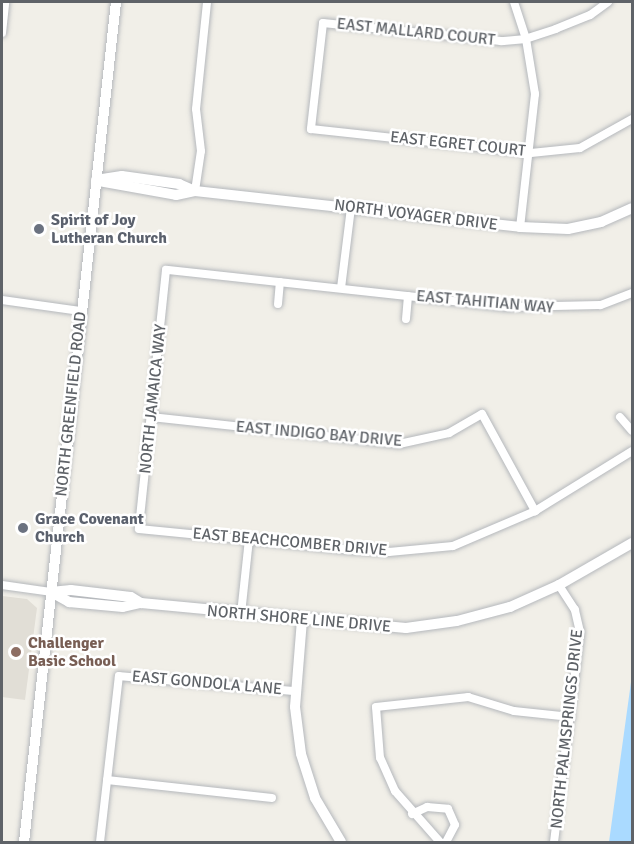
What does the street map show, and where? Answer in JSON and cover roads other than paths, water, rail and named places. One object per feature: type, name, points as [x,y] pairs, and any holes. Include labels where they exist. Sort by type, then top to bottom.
[{"type":"street","points":[[2,33],[5,2]]},
{"type":"street","name":"NORTH GREENFIELD ROAD","points":[[24,843],[80,311],[116,2]]},
{"type":"street","points":[[195,191],[201,151],[196,108],[207,2]]},
{"type":"street","points":[[514,2],[526,39],[536,94],[531,153],[520,227]]},
{"type":"street","name":"EAST MALLARD COURT","points":[[311,129],[324,23],[482,40],[526,39],[590,15],[608,2]]},
{"type":"street","name":"EAST EGRET COURT","points":[[311,129],[531,153],[580,148],[633,119]]},
{"type":"street","name":"NORTH VOYAGER DRIVE","points":[[96,180],[121,188],[176,195],[195,191],[520,227],[568,229],[601,222],[633,208]]},
{"type":"street","points":[[341,288],[351,208]]},
{"type":"street","name":"EAST TAHITIAN WAY","points":[[166,270],[554,309],[600,305],[633,293]]},
{"type":"street","name":"NORTH JAMAICA WAY","points":[[139,529],[166,270]]},
{"type":"street","points":[[278,304],[280,282]]},
{"type":"street","name":"EAST TAHITIAN WAY","points":[[406,319],[408,296]]},
{"type":"street","points":[[2,300],[80,311]]},
{"type":"street","name":"EAST INDIGO BAY DRIVE","points":[[151,417],[399,444],[449,434],[482,414],[535,511]]},
{"type":"street","points":[[620,417],[633,431]]},
{"type":"street","name":"EAST BEACHCOMBER DRIVE","points":[[139,529],[355,550],[423,550],[485,535],[535,511],[633,451]]},
{"type":"street","points":[[241,614],[249,539]]},
{"type":"street","name":"NORTH SHORE LINE DRIVE","points":[[51,592],[69,602],[123,607],[141,603],[374,627],[430,626],[492,613],[559,585],[633,543]]},
{"type":"street","points":[[2,585],[51,592]]},
{"type":"street","name":"NORTH PALMSPRINGS DRIVE","points":[[554,843],[580,632],[575,610],[559,585]]},
{"type":"street","points":[[302,620],[295,691],[305,767],[322,813],[340,843]]},
{"type":"street","name":"EAST GONDOLA LANE","points":[[107,780],[118,676],[295,691]]},
{"type":"street","points":[[440,843],[394,791],[380,758],[376,707],[468,697],[514,711],[571,717]]},
{"type":"street","points":[[100,843],[107,780],[272,798]]},
{"type":"street","points":[[412,814],[427,807],[448,809],[455,825],[446,843]]},
{"type":"water","points":[[632,672],[632,842],[609,842],[631,682]]},
{"type":"place","name":"Spirit of Joy Lutheran Church","points":[[39,229]]},
{"type":"place","name":"Grace Covenant Church","points":[[23,528]]},
{"type":"place","name":"Challenger Basic School","points":[[16,652]]}]
